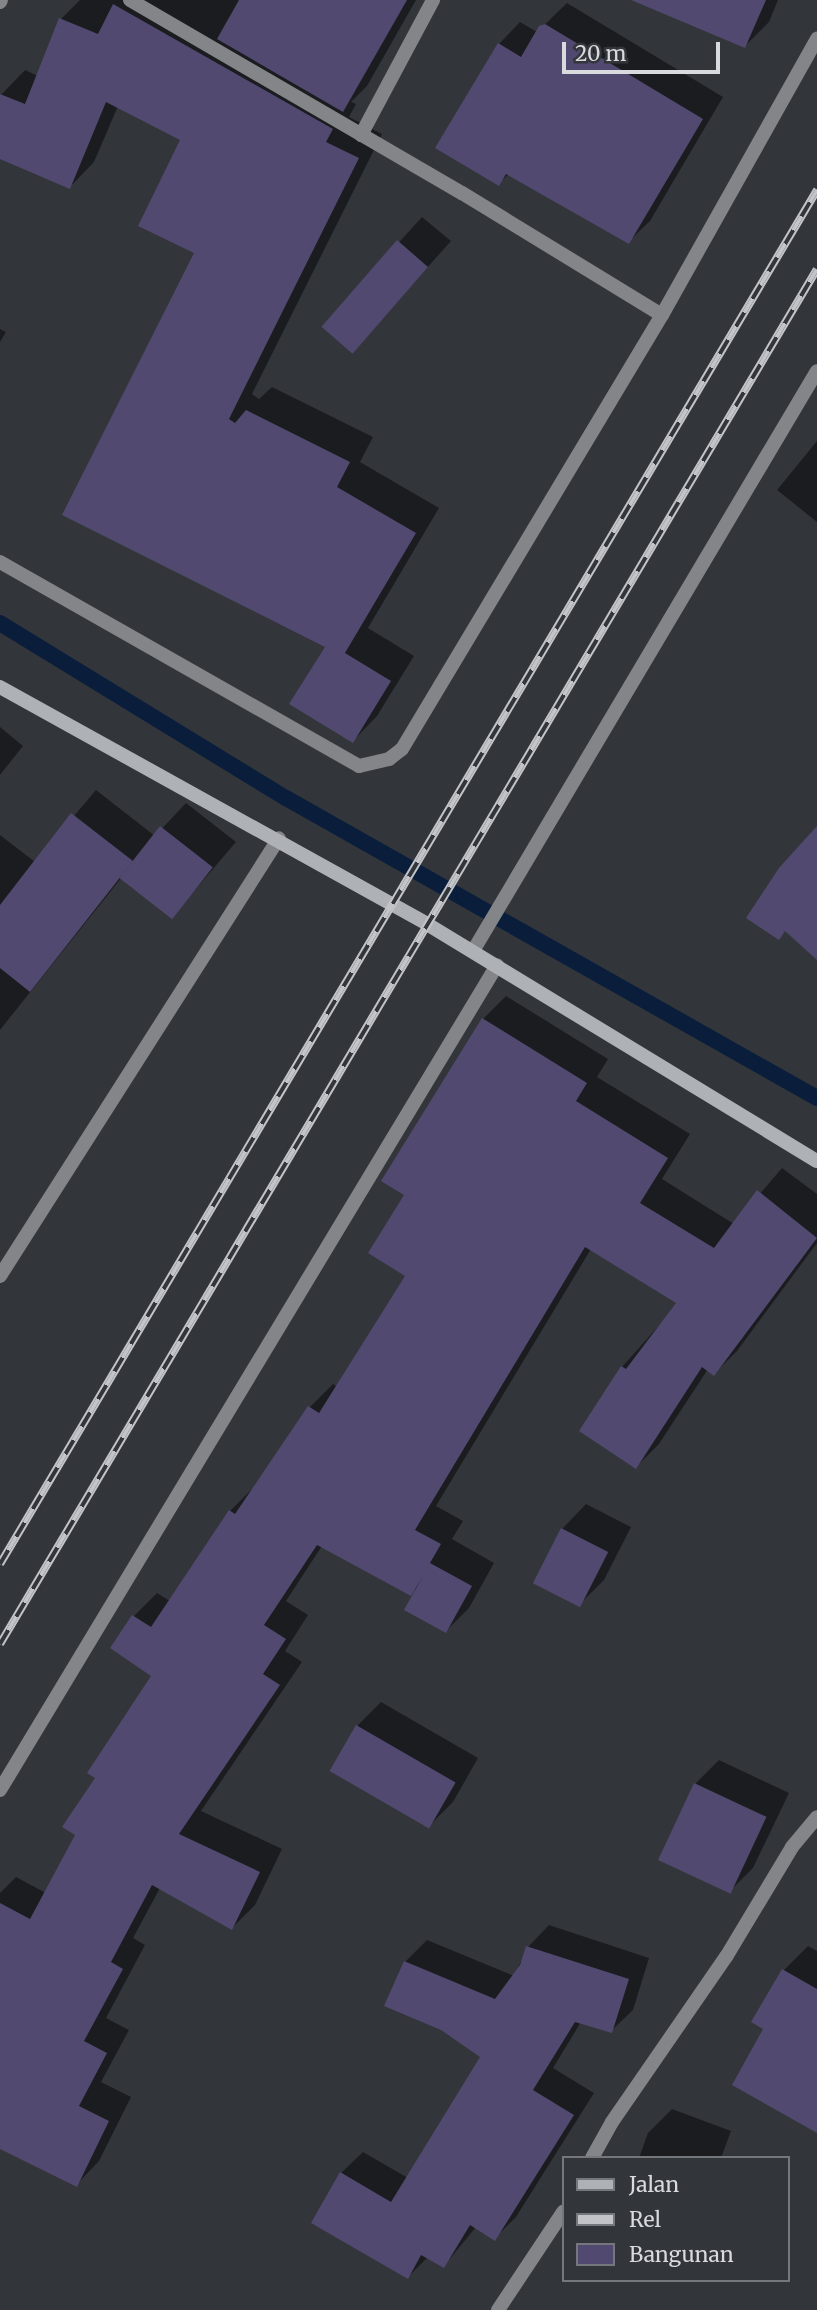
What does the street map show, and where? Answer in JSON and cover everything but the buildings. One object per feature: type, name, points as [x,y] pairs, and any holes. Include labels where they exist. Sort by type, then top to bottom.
[{"type":"main road","points":[[0,687],[279,838],[497,965],[817,1161]]},
{"type":"street","points":[[130,0],[662,315]]},
{"type":"street","points":[[361,135],[433,0]]},
{"type":"street","points":[[0,562],[359,766],[377,764],[402,749],[662,315],[817,39]]},
{"type":"street","points":[[473,951],[817,371]]},
{"type":"street","points":[[0,1276],[279,838]]},
{"type":"street","points":[[0,1790],[497,965]]},
{"type":"street","points":[[593,2156],[612,2122],[726,1957],[792,1846],[817,1817]]},
{"type":"street","points":[[498,2310],[562,2214]]},
{"type":"waterway","points":[[0,623],[286,798],[817,1098]]},
{"type":"railway","points":[[0,1564],[817,190]]},
{"type":"railway","points":[[0,1644],[817,269]]}]
